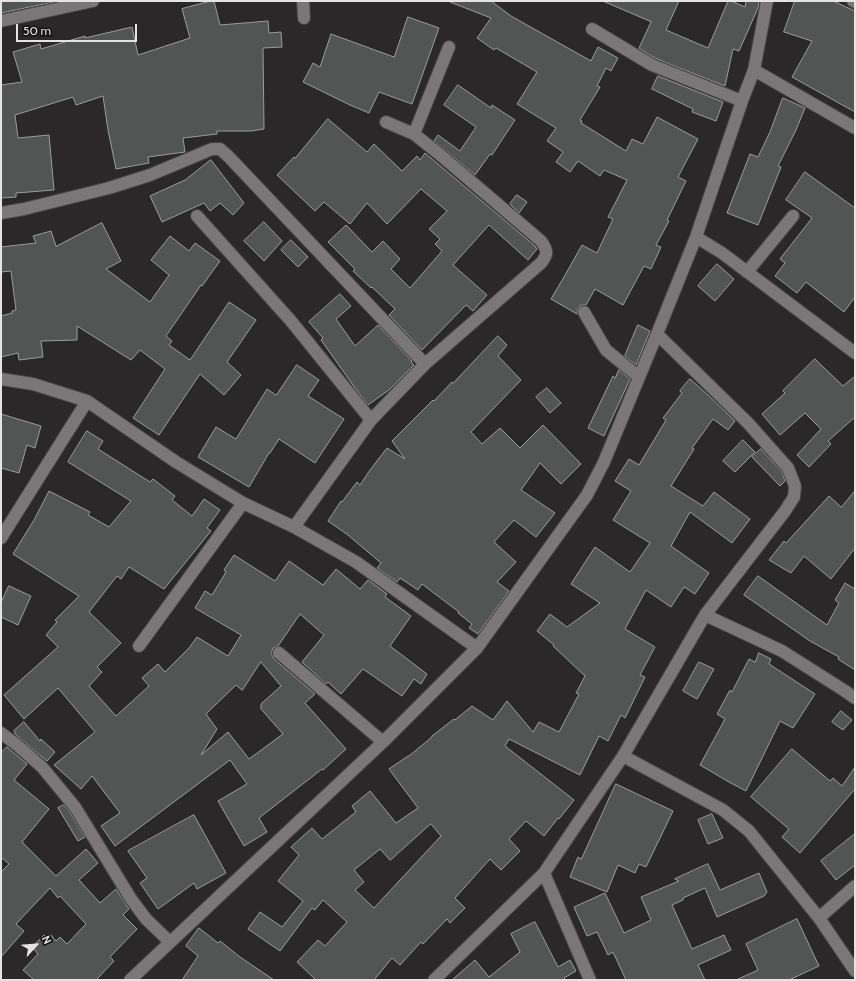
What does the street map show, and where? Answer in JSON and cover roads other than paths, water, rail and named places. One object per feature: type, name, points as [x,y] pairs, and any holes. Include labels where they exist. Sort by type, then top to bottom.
[{"type":"street","points":[[1,21],[93,1]]},
{"type":"street","points":[[303,1],[304,18]]},
{"type":"street","points":[[130,980],[383,742],[477,648],[587,495],[604,462],[696,237],[754,70],[767,1]]},
{"type":"street","points":[[592,29],[652,65],[742,101]]},
{"type":"street","points":[[414,134],[449,47]]},
{"type":"street","points":[[754,70],[855,128]]},
{"type":"street","points":[[294,527],[371,420],[425,364],[541,263],[546,256],[546,248],[541,241],[438,153],[414,134],[386,122]]},
{"type":"street","points":[[1,213],[24,209],[109,188],[150,175],[212,149],[220,149],[425,364]]},
{"type":"street","points":[[197,216],[290,322],[371,420]]},
{"type":"street","points":[[747,272],[794,216]]},
{"type":"street","points":[[696,237],[722,253],[855,352]]},
{"type":"street","points":[[584,312],[606,350],[639,377]]},
{"type":"street","points":[[434,980],[544,873],[623,756],[705,615],[785,511],[794,497],[795,486],[788,468],[748,423],[657,334]]},
{"type":"street","points":[[1,379],[32,384],[87,401],[176,462],[242,503],[294,527],[356,562],[477,648]]},
{"type":"street","points":[[1,538],[87,401]]},
{"type":"street","points":[[139,646],[242,503]]},
{"type":"street","points":[[705,615],[782,651],[845,690],[855,698]]},
{"type":"street","points":[[278,653],[383,742]]},
{"type":"street","points":[[1,733],[42,767],[75,806],[131,899],[146,919],[170,942]]},
{"type":"street","points":[[623,756],[722,810],[749,831],[819,918],[855,971]]},
{"type":"street","points":[[544,873],[590,980]]},
{"type":"street","points":[[819,918],[855,886]]}]
